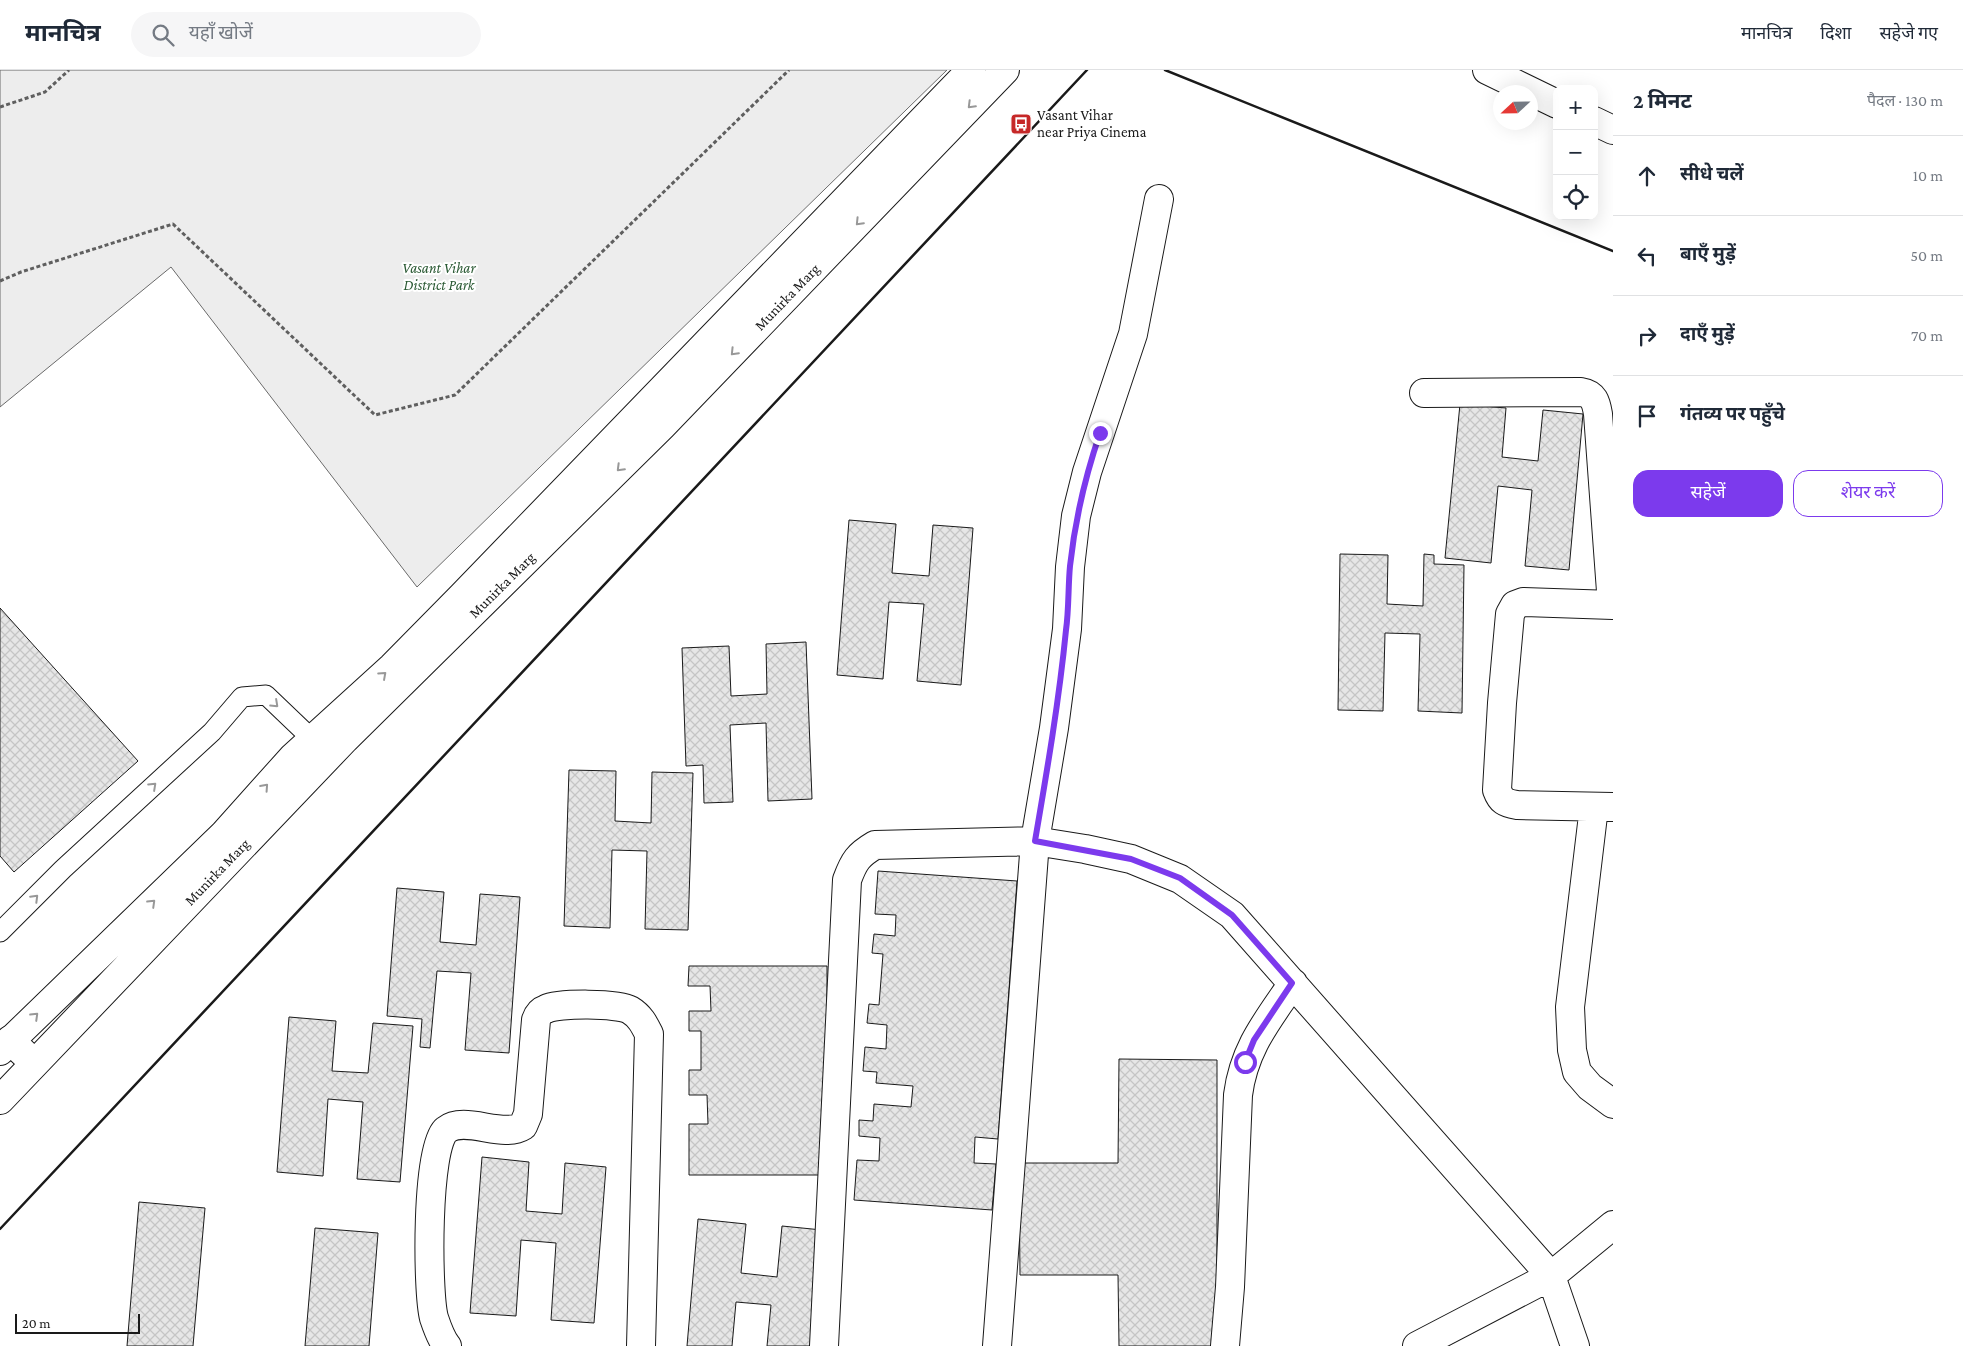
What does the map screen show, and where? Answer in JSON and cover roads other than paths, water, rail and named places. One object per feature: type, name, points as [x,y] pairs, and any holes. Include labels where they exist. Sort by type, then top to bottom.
[{"type":"street","name":"Munirka Marg","points":[[3,1039],[224,834],[293,757],[392,667],[971,70]]},
{"type":"street","name":"Munirka Marg","points":[[0,1100],[345,739],[662,426],[1005,70]]},
{"type":"street","points":[[1487,70],[1553,102]]},
{"type":"street","points":[[1598,124],[1613,130]]},
{"type":"street","points":[[997,1346],[1035,841],[1054,728],[1067,629],[1070,567],[1076,516],[1087,472],[1133,334],[1159,199]]},
{"type":"street","points":[[1424,393],[1581,392],[1604,397],[1598,414],[1612,605],[1523,602],[1515,605],[1510,614],[1497,790],[1500,798],[1506,804],[1603,807],[1570,1007],[1572,1050],[1576,1072],[1590,1088],[1613,1104]]},
{"type":"street","points":[[824,1346],[847,880],[853,864],[863,852],[875,845],[1035,841],[1131,859],[1180,878],[1232,915],[1550,1276],[1575,1346]]},
{"type":"street","points":[[1225,1346],[1230,1287],[1240,1078],[1254,1040],[1292,983]]},
{"type":"street","points":[[446,1346],[434,1317],[430,1264],[433,1174],[439,1141],[444,1131],[455,1125],[514,1129],[523,1126],[528,1114],[536,1020],[539,1012],[558,1005],[616,1005],[628,1009],[641,1018],[649,1034],[641,1346]]},
{"type":"street","points":[[3,1039],[34,1063]]},
{"type":"street","points":[[1417,1346],[1550,1276],[1613,1225]]},
{"type":"lane","points":[[0,932],[63,869],[212,732],[242,697],[266,695],[312,739]]},
{"type":"place","name":"Vasant Vihar near Priya Cinema","points":[[1021,124]]},
{"type":"park label","name":"Vasant Vihar District Park","points":[[439,276]]}]
